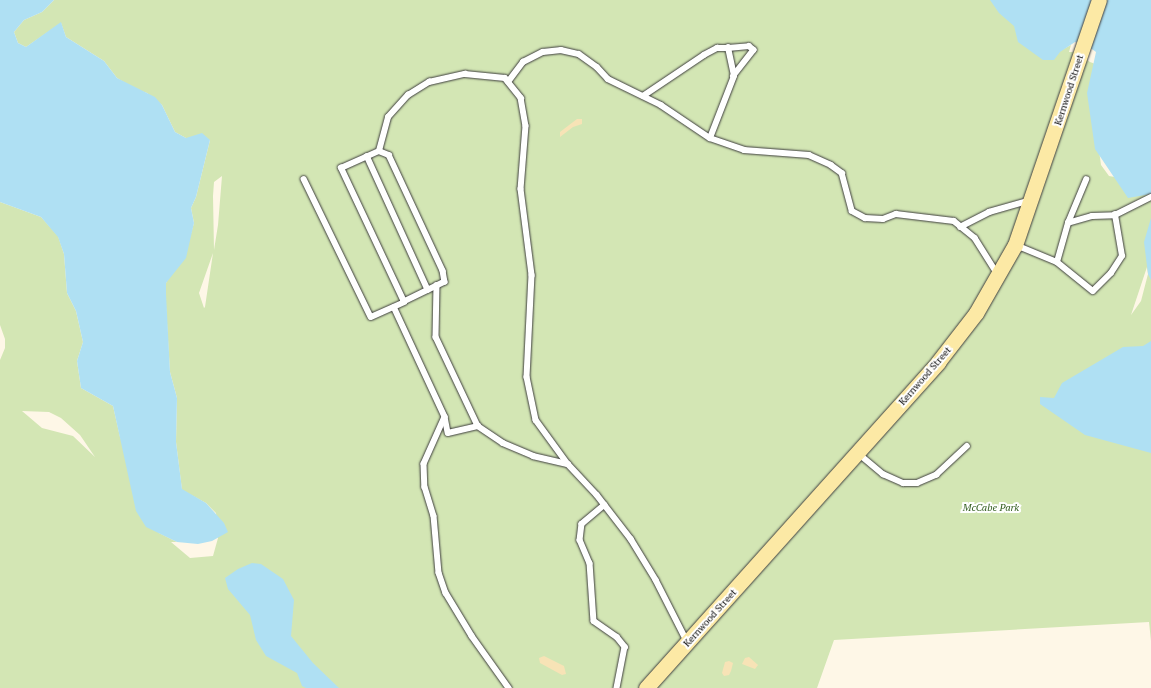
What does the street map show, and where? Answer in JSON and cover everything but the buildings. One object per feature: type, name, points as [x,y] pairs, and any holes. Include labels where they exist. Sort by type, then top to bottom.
[{"type":"main road","name":"Kernwood Street","points":[[646,688],[688,643],[938,362],[976,313],[1015,245],[1032,200],[1099,0]]},
{"type":"lane","points":[[643,96],[704,55],[717,48],[744,46],[754,50],[734,76],[710,138]]},
{"type":"lane","points":[[728,48],[734,76]]},
{"type":"lane","points":[[508,82],[523,62],[543,52],[561,50],[579,54],[597,67],[608,79],[643,96],[710,138],[744,150],[809,155],[831,165],[842,173],[852,211],[865,218],[884,219],[896,214],[905,214],[942,218],[954,221],[975,238],[998,275]]},
{"type":"lane","points":[[379,151],[388,118],[408,95],[429,82],[465,74],[505,78],[521,98],[526,126],[521,189],[532,275],[527,376],[536,420],[568,464],[605,505],[631,539],[656,580],[688,643]]},
{"type":"lane","points":[[304,179],[371,317],[394,308],[445,282],[443,271],[389,154],[379,151],[341,168],[404,302]]},
{"type":"lane","points":[[367,156],[428,290]]},
{"type":"lane","points":[[1057,262],[1068,223],[1086,180]]},
{"type":"lane","points":[[1068,223],[1092,216],[1115,215],[1151,197]]},
{"type":"lane","points":[[960,227],[971,219],[989,212],[1032,200]]},
{"type":"lane","points":[[1015,245],[1057,262],[1093,290],[1111,273],[1122,256],[1115,215]]},
{"type":"lane","points":[[437,285],[436,337],[478,426],[503,444],[533,456],[568,464]]},
{"type":"lane","points":[[394,308],[445,417],[448,433],[478,426]]},
{"type":"lane","points":[[445,417],[424,464],[425,488],[434,516],[439,573],[446,593],[472,636],[509,688]]},
{"type":"lane","points":[[857,452],[883,474],[903,483],[917,483],[936,475],[966,446]]},
{"type":"lane","points":[[605,505],[582,524],[580,540],[590,562],[594,621],[617,637],[625,647],[617,688]]},
{"type":"green space","name":"McCabe Park","points":[[54,0],[999,0],[1060,51],[1071,45],[1069,52],[1076,52],[1090,62],[1106,68],[1098,143],[1101,165],[1109,176],[1126,179],[1151,175],[1151,641],[1149,622],[834,640],[817,688],[0,688],[0,360],[5,348],[5,339],[0,325],[0,202],[41,217],[58,236],[64,254],[67,293],[76,311],[83,342],[77,361],[81,388],[113,406],[120,437],[159,533],[177,542],[171,542],[190,558],[213,556],[218,538],[216,513],[206,503],[182,490],[176,442],[177,398],[170,372],[166,307],[166,283],[190,237],[194,223],[191,208],[196,197],[210,140],[186,138],[175,132],[162,105],[147,93],[135,89],[117,78],[104,61],[66,37],[61,23],[26,47],[18,43],[14,32],[24,20],[42,12]],"holes":[[[222,176],[218,225],[214,250],[214,182]],[[213,253],[204,308],[199,293]],[[1147,267],[1148,274],[1141,301],[1131,315]],[[22,411],[49,412],[61,418],[80,435],[95,457],[73,436],[42,428]]]},
{"type":"sand","points":[[577,119],[582,119],[582,124],[573,127],[560,137],[560,132]]},
{"type":"sand","points":[[544,656],[564,666],[566,674],[562,675],[540,663],[539,658]]},
{"type":"sand","points":[[749,657],[758,665],[755,669],[742,664],[745,658]]},
{"type":"sand","points":[[729,661],[733,663],[731,671],[729,675],[724,676],[722,673],[725,662]]},
{"type":"water","points":[[0,0],[54,0],[42,12],[24,20],[14,32],[18,43],[26,47],[61,22],[66,37],[104,61],[117,78],[155,97],[162,105],[175,132],[186,138],[202,133],[210,140],[196,197],[191,208],[194,223],[186,258],[166,283],[166,294],[170,372],[177,398],[176,442],[182,489],[206,503],[224,523],[228,532],[212,541],[198,544],[177,542],[146,527],[136,511],[113,406],[81,388],[77,361],[83,342],[76,311],[67,293],[64,254],[58,237],[41,217],[0,202]]},
{"type":"water","points":[[990,0],[1151,0],[1151,194],[1128,198],[1095,149],[1087,93],[1096,52],[1085,44],[1075,42],[1060,52],[1054,60],[1043,60],[1018,42],[1014,26],[999,13]]},
{"type":"water","points":[[1151,218],[1151,280],[1148,274],[1144,242]]},
{"type":"water","points":[[1151,341],[1151,453],[1085,435],[1040,404],[1040,397],[1054,398],[1062,383],[1123,347],[1143,346]]},
{"type":"water","points":[[252,563],[261,564],[283,579],[294,600],[291,636],[313,663],[339,688],[306,688],[302,686],[297,673],[266,656],[256,640],[250,615],[228,589],[225,578],[238,569]]}]
